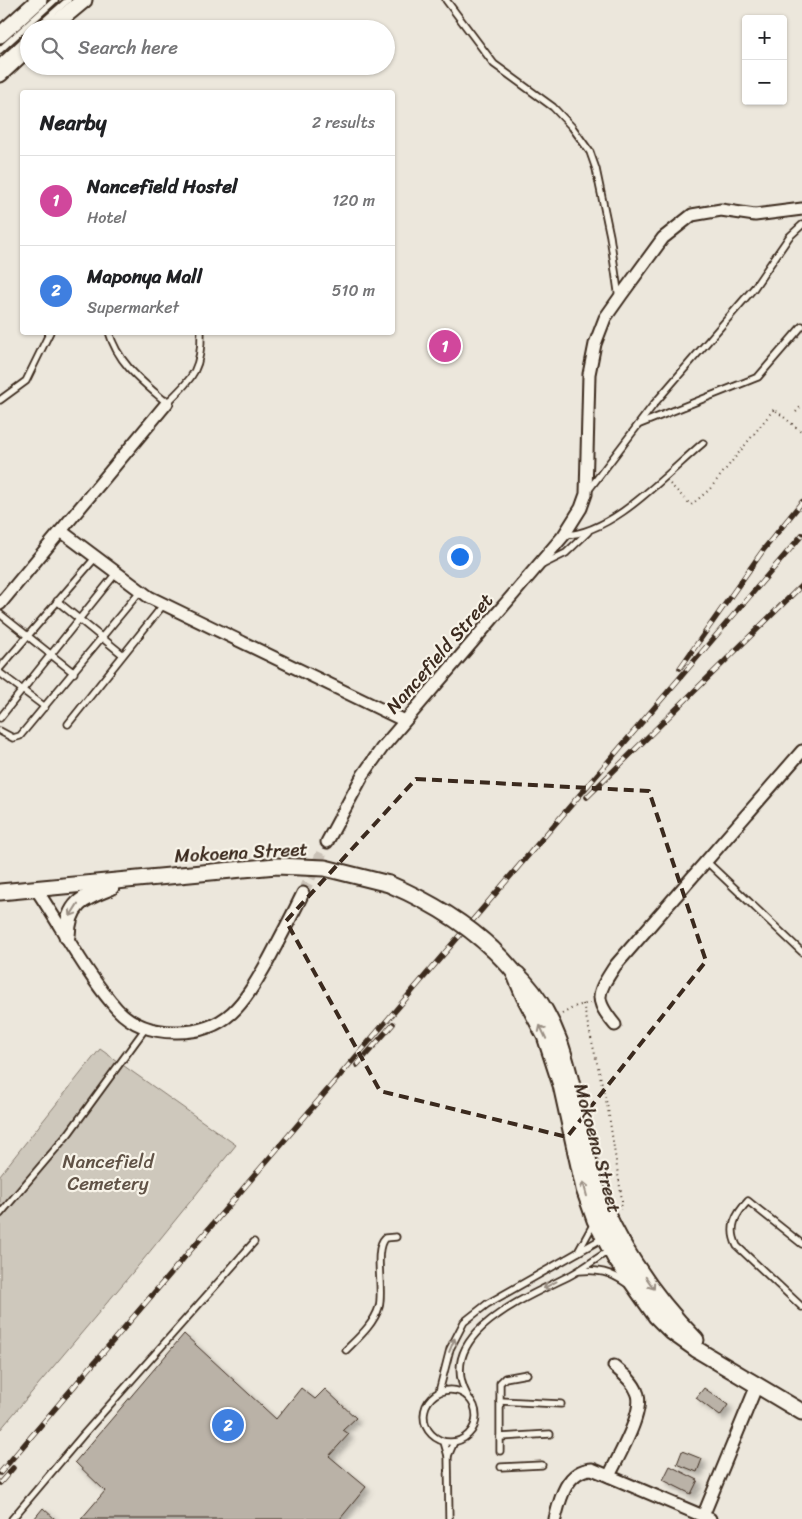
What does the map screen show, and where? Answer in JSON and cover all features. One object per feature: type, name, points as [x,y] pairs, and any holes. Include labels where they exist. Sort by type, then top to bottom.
[{"type":"main road","points":[[0,35],[39,0]]},
{"type":"main road","points":[[60,20],[84,0]]},
{"type":"main road","points":[[0,74],[20,55]]},
{"type":"main road","name":"Mokoena Street","points":[[0,892],[249,868],[298,866],[325,868],[389,884],[420,897],[448,914],[494,949],[514,972],[556,1030],[566,1058],[591,1170],[610,1234],[636,1290],[656,1316],[672,1332],[696,1349],[713,1357],[802,1412]]},
{"type":"main road","points":[[67,936],[70,913],[76,904],[99,891],[126,881]]},
{"type":"main road","name":"Mokoena Street","points":[[610,1234],[679,1324],[713,1357]]},
{"type":"street","points":[[586,494],[589,374],[595,344],[605,318],[663,238],[692,215],[721,210],[755,215],[802,209]]},
{"type":"street","points":[[0,604],[167,403]]},
{"type":"street","name":"Nancefield Street","points":[[327,842],[363,775],[403,720],[564,535],[581,508],[586,494]]},
{"type":"street","points":[[61,530],[141,590],[164,604],[403,720]]},
{"type":"street","points":[[615,1025],[600,1005],[601,989],[604,982],[615,966],[802,750]]},
{"type":"street","points":[[36,889],[118,1009],[145,1029],[163,1032],[200,1030],[218,1024],[231,1015],[251,991],[304,893]]},
{"type":"street","points":[[609,1476],[637,1414],[640,1403],[634,1386],[614,1366]]},
{"type":"street","points":[[555,1519],[564,1490],[575,1473],[592,1469],[706,1518],[757,1385]]},
{"type":"lane","points":[[33,20],[55,0]]},
{"type":"lane","points":[[45,20],[68,0]]},
{"type":"lane","points":[[446,0],[494,64],[553,107],[572,126],[590,152],[596,169],[610,236],[619,298]]},
{"type":"lane","points":[[0,50],[20,32]]},
{"type":"lane","points":[[0,62],[20,43]]},
{"type":"lane","points":[[586,494],[638,425],[754,288],[789,237],[802,225]]},
{"type":"lane","points":[[638,425],[758,377],[802,326]]},
{"type":"lane","points":[[0,400],[26,381],[49,335]]},
{"type":"lane","points":[[110,335],[120,359],[167,403],[196,371],[200,358],[201,335]]},
{"type":"lane","points":[[536,568],[566,553],[588,532],[636,500],[703,443]]},
{"type":"lane","points":[[564,535],[588,532]]},
{"type":"lane","points":[[0,668],[96,557]]},
{"type":"lane","points":[[0,718],[117,572]]},
{"type":"lane","points":[[0,731],[10,737],[18,738],[74,673],[141,590]]},
{"type":"lane","points":[[57,601],[122,654]]},
{"type":"lane","points":[[68,724],[122,654],[164,604]]},
{"type":"lane","points":[[0,614],[74,673]]},
{"type":"lane","points":[[0,673],[45,707]]},
{"type":"lane","points":[[706,861],[802,952]]},
{"type":"lane","points":[[0,1214],[69,1133],[145,1029]]},
{"type":"lane","points":[[802,1244],[748,1201],[738,1212],[733,1224],[732,1236],[737,1246],[802,1307]]},
{"type":"lane","points":[[571,1259],[585,1242],[610,1234]]},
{"type":"lane","points":[[610,1234],[576,1272],[503,1311],[480,1328],[466,1347],[460,1364],[460,1380],[476,1410],[474,1427],[462,1440],[454,1442],[444,1442],[431,1434],[424,1420],[426,1404],[438,1392],[450,1349],[464,1322],[487,1304],[571,1259],[610,1234]]},
{"type":"lane","points":[[346,1350],[368,1327],[379,1309],[381,1299],[380,1246],[385,1238],[396,1237]]},
{"type":"lane","points":[[12,1519],[83,1435],[254,1242]]},
{"type":"lane","points":[[576,1272],[601,1270],[610,1273],[636,1290]]},
{"type":"lane","points":[[500,1451],[501,1381],[505,1378],[527,1374]]},
{"type":"lane","points":[[438,1392],[453,1390],[467,1395]]},
{"type":"lane","points":[[500,1401],[561,1404]]},
{"type":"lane","points":[[500,1437],[550,1434]]},
{"type":"lane","points":[[444,1442],[448,1456],[449,1519]]},
{"type":"lane","points":[[448,1456],[454,1442]]},
{"type":"lane","points":[[501,1467],[542,1465]]},
{"type":"path","points":[[796,412],[802,405]]},
{"type":"path","points":[[663,477],[691,505],[710,490],[774,409],[802,432]]},
{"type":"path","points":[[557,1017],[583,1004],[608,1109],[622,1200],[621,1209],[610,1234]]},
{"type":"highlighted area","points":[[416,779],[649,791],[706,961],[567,1137],[380,1091],[286,921]]},
{"type":"green space","name":"Nancefield Cemetery","points":[[100,1049],[236,1145],[143,1260],[0,1430],[0,1175]]},
{"type":"building","points":[[184,1334],[276,1419],[301,1388],[315,1399],[325,1389],[356,1418],[343,1430],[349,1434],[329,1456],[366,1487],[340,1519],[81,1519],[105,1491],[75,1462]]},
{"type":"building","points":[[704,1388],[728,1405],[720,1416],[696,1398]]},
{"type":"building","points":[[682,1451],[702,1459],[697,1472],[677,1464]]},
{"type":"building","points":[[670,1466],[698,1480],[691,1494],[663,1480]]},
{"type":"building","points":[[43,1508],[55,1519],[34,1519]]},
{"type":"tunnel","points":[[303,893],[327,842]]},
{"type":"railway","points":[[680,668],[764,549],[802,502]]},
{"type":"railway","points":[[0,1473],[802,535]]},
{"type":"railway","points":[[587,797],[802,585]]},
{"type":"railway","points":[[357,1065],[393,1024]]},
{"type":"railway","points":[[0,1483],[13,1468]]},
{"type":"place","name":"Nancefield Hostel","points":[[445,346]]},
{"type":"place","name":"Maponya Mall","points":[[228,1425]]}]
